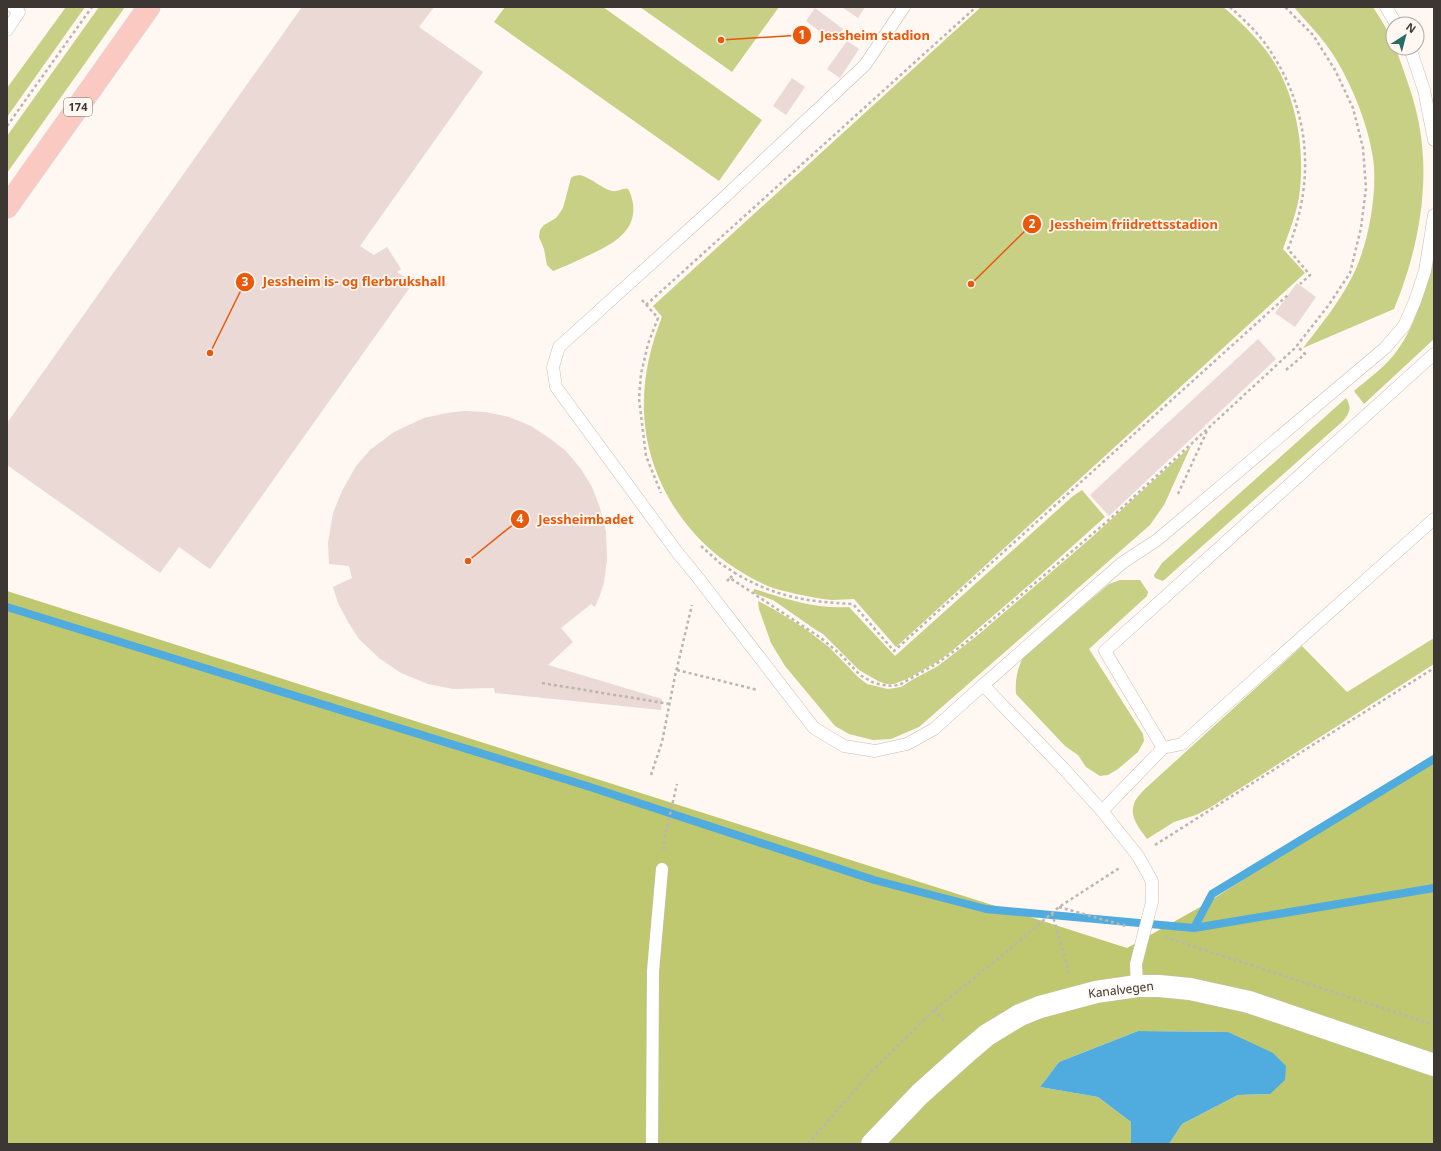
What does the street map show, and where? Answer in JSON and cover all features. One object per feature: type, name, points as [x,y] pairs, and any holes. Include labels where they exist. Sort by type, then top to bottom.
[{"type":"main road","name":"174","points":[[7,207],[148,7]]},
{"type":"street","name":"Kanalvegen","points":[[872,1144],[920,1094],[988,1035],[1020,1016],[1040,1007],[1096,992],[1137,986],[1159,986],[1190,989],[1249,1002],[1434,1065]]},
{"type":"lane","points":[[904,7],[864,64],[716,205],[559,347],[553,366],[556,387],[677,552],[814,728],[844,746],[876,751],[907,744],[934,729],[1122,563],[1157,540],[1385,348],[1404,326],[1415,301],[1425,271],[1434,215]]},
{"type":"lane","points":[[1386,7],[1391,16]]},
{"type":"lane","points":[[7,30],[18,9]]},
{"type":"lane","points":[[1413,56],[1424,90],[1434,140]]},
{"type":"lane","points":[[1163,748],[1105,651],[1434,354]]},
{"type":"lane","points":[[1102,811],[1163,748],[1182,744],[1434,519]]},
{"type":"lane","points":[[983,685],[1064,769],[1102,811],[1138,856],[1152,881],[1152,902],[1136,964],[1137,986]]},
{"type":"lane","points":[[652,1144],[653,971],[662,869]]},
{"type":"path","points":[[7,126],[92,7]]},
{"type":"path","points":[[646,304],[976,7]]},
{"type":"path","points":[[1230,7],[1261,37],[1273,54],[1295,98],[1299,113],[1306,167],[1305,186],[1295,230],[1288,249],[1310,274],[1300,284]]},
{"type":"path","points":[[730,578],[821,638],[840,654],[860,675],[882,686],[901,684],[936,664],[964,644],[1111,518],[1283,361],[1297,346],[1328,306],[1350,273],[1361,228],[1366,188],[1363,148],[1353,108],[1335,70],[1313,35],[1285,7]]},
{"type":"path","points":[[628,284],[658,318],[646,351],[641,374],[639,399],[646,456],[662,494]]},
{"type":"path","points":[[698,542],[721,564],[735,573],[748,581],[781,595],[821,603],[853,604],[894,651],[1289,294]]},
{"type":"path","points":[[1286,370],[1305,354],[1297,346]]},
{"type":"path","points":[[1176,498],[1208,429]]},
{"type":"path","points":[[712,596],[735,573]]},
{"type":"path","points":[[651,775],[662,742],[677,670],[699,579]]},
{"type":"path","points":[[808,1144],[868,1074],[934,1010],[999,958],[1059,907],[1434,668]]},
{"type":"path","points":[[677,670],[790,698]]},
{"type":"path","points":[[542,683],[670,704]]},
{"type":"path","points":[[662,869],[664,840],[677,784]]},
{"type":"path","points":[[1059,907],[1144,931],[1259,967],[1434,1026]]},
{"type":"path","points":[[934,1010],[946,1022]]},
{"type":"green space","points":[[66,7],[85,7],[7,117],[7,88]]},
{"type":"green space","points":[[99,7],[125,7],[7,173],[7,136]]},
{"type":"green space","points":[[505,7],[603,7],[762,120],[719,181],[494,22]]},
{"type":"green space","points":[[640,7],[779,7],[732,72]]},
{"type":"green space","points":[[981,7],[1223,7],[1247,29],[1268,53],[1278,68],[1292,103],[1300,141],[1301,179],[1296,210],[1283,249],[1305,273],[896,647],[854,599],[832,600],[818,598],[770,587],[749,577],[716,554],[683,520],[670,501],[660,480],[646,435],[644,399],[646,375],[654,340],[662,317],[653,306]]},
{"type":"green space","points":[[1294,7],[1373,7],[1382,21],[1385,26],[1385,56],[1398,56],[1413,99],[1418,120],[1423,152],[1422,198],[1415,244],[1394,309],[1303,348],[1340,297],[1357,266],[1367,236],[1373,203],[1374,187],[1371,145],[1363,118],[1341,67],[1330,49]]},
{"type":"green space","points":[[580,175],[589,178],[604,188],[612,191],[628,189],[633,202],[633,214],[630,224],[625,231],[611,244],[553,271],[547,265],[544,249],[539,237],[540,230],[544,225],[556,218],[559,214],[563,208],[571,178]]},
{"type":"green space","points":[[1434,257],[1434,339],[1364,404],[1354,391],[1393,356],[1408,334],[1423,296]]},
{"type":"green space","points":[[1346,398],[1350,407],[1343,421],[1163,581],[1155,578],[1154,575],[1162,563]]},
{"type":"green space","points":[[1191,446],[1164,505],[1150,525],[919,727],[891,739],[873,740],[849,734],[835,726],[785,666],[771,643],[759,609],[758,601],[804,628],[829,647],[858,677],[867,684],[888,689],[901,687],[938,666],[978,635],[1091,538]]},
{"type":"green space","points":[[1082,490],[1105,517],[953,650],[937,662],[907,679],[894,684],[886,684],[878,681],[859,670],[823,634],[773,600],[753,593],[754,589],[789,600],[812,605],[849,607],[895,656],[1073,496]]},
{"type":"green space","points":[[1120,580],[1140,580],[1148,592],[1147,596],[1089,649],[1143,734],[1144,741],[1138,752],[1118,769],[1108,775],[1100,776],[1086,767],[1078,755],[1065,746],[1016,694],[1016,680],[1023,657],[1109,584]]},
{"type":"green space","points":[[7,591],[1127,948],[1202,906],[1434,757],[1434,1144],[1169,1144],[1182,1124],[1238,1095],[1270,1094],[1228,1032],[1138,1031],[1059,1062],[1040,1087],[1098,1097],[1131,1122],[1131,1144],[7,1144]]},
{"type":"green space","points":[[1434,638],[1434,664],[1211,807],[1196,815],[1174,822],[1147,839],[1138,827],[1134,818],[1133,809],[1135,802],[1141,793],[1302,646],[1347,692]]},
{"type":"water","points":[[1138,1031],[1228,1032],[1273,1053],[1286,1066],[1285,1080],[1270,1094],[1238,1095],[1182,1124],[1169,1144],[1131,1144],[1131,1122],[1098,1097],[1040,1087],[1059,1062]]},
{"type":"building","points":[[302,7],[434,7],[419,27],[483,72],[360,246],[374,255],[387,247],[401,269],[397,272],[413,283],[210,569],[179,547],[160,573],[7,465],[7,423]]},
{"type":"building","points":[[842,7],[865,7],[858,18]]},
{"type":"building","points":[[815,8],[843,29],[834,42],[806,21]]},
{"type":"building","points":[[847,41],[859,49],[840,78],[827,69]]},
{"type":"building","points":[[792,78],[805,87],[786,115],[773,106]]},
{"type":"building","points":[[1297,283],[1316,297],[1295,327],[1275,313]]},
{"type":"building","points":[[1258,339],[1276,359],[1109,516],[1090,495]]},
{"type":"building","points":[[464,411],[486,412],[509,417],[531,426],[549,438],[566,451],[581,469],[592,487],[600,508],[606,532],[607,559],[604,582],[600,595],[595,607],[591,604],[561,628],[573,642],[548,665],[662,699],[661,710],[495,693],[494,688],[453,689],[428,684],[401,673],[379,658],[359,639],[338,603],[333,587],[352,578],[349,566],[329,564],[328,543],[333,513],[342,491],[356,466],[370,450],[394,432],[424,418]]},
{"type":"waterway","points":[[7,607],[587,786],[874,880],[986,909],[1194,928],[1434,888]]},
{"type":"waterway","points":[[1194,928],[1212,894],[1434,759]]},
{"type":"place","name":"Jessheim stadion","points":[[721,40]]},
{"type":"place","name":"Jessheim friidrettsstadion","points":[[971,284]]},
{"type":"place","name":"Jessheim is- og flerbrukshall","points":[[210,353]]},
{"type":"place","name":"Jessheimbadet","points":[[468,561]]}]
